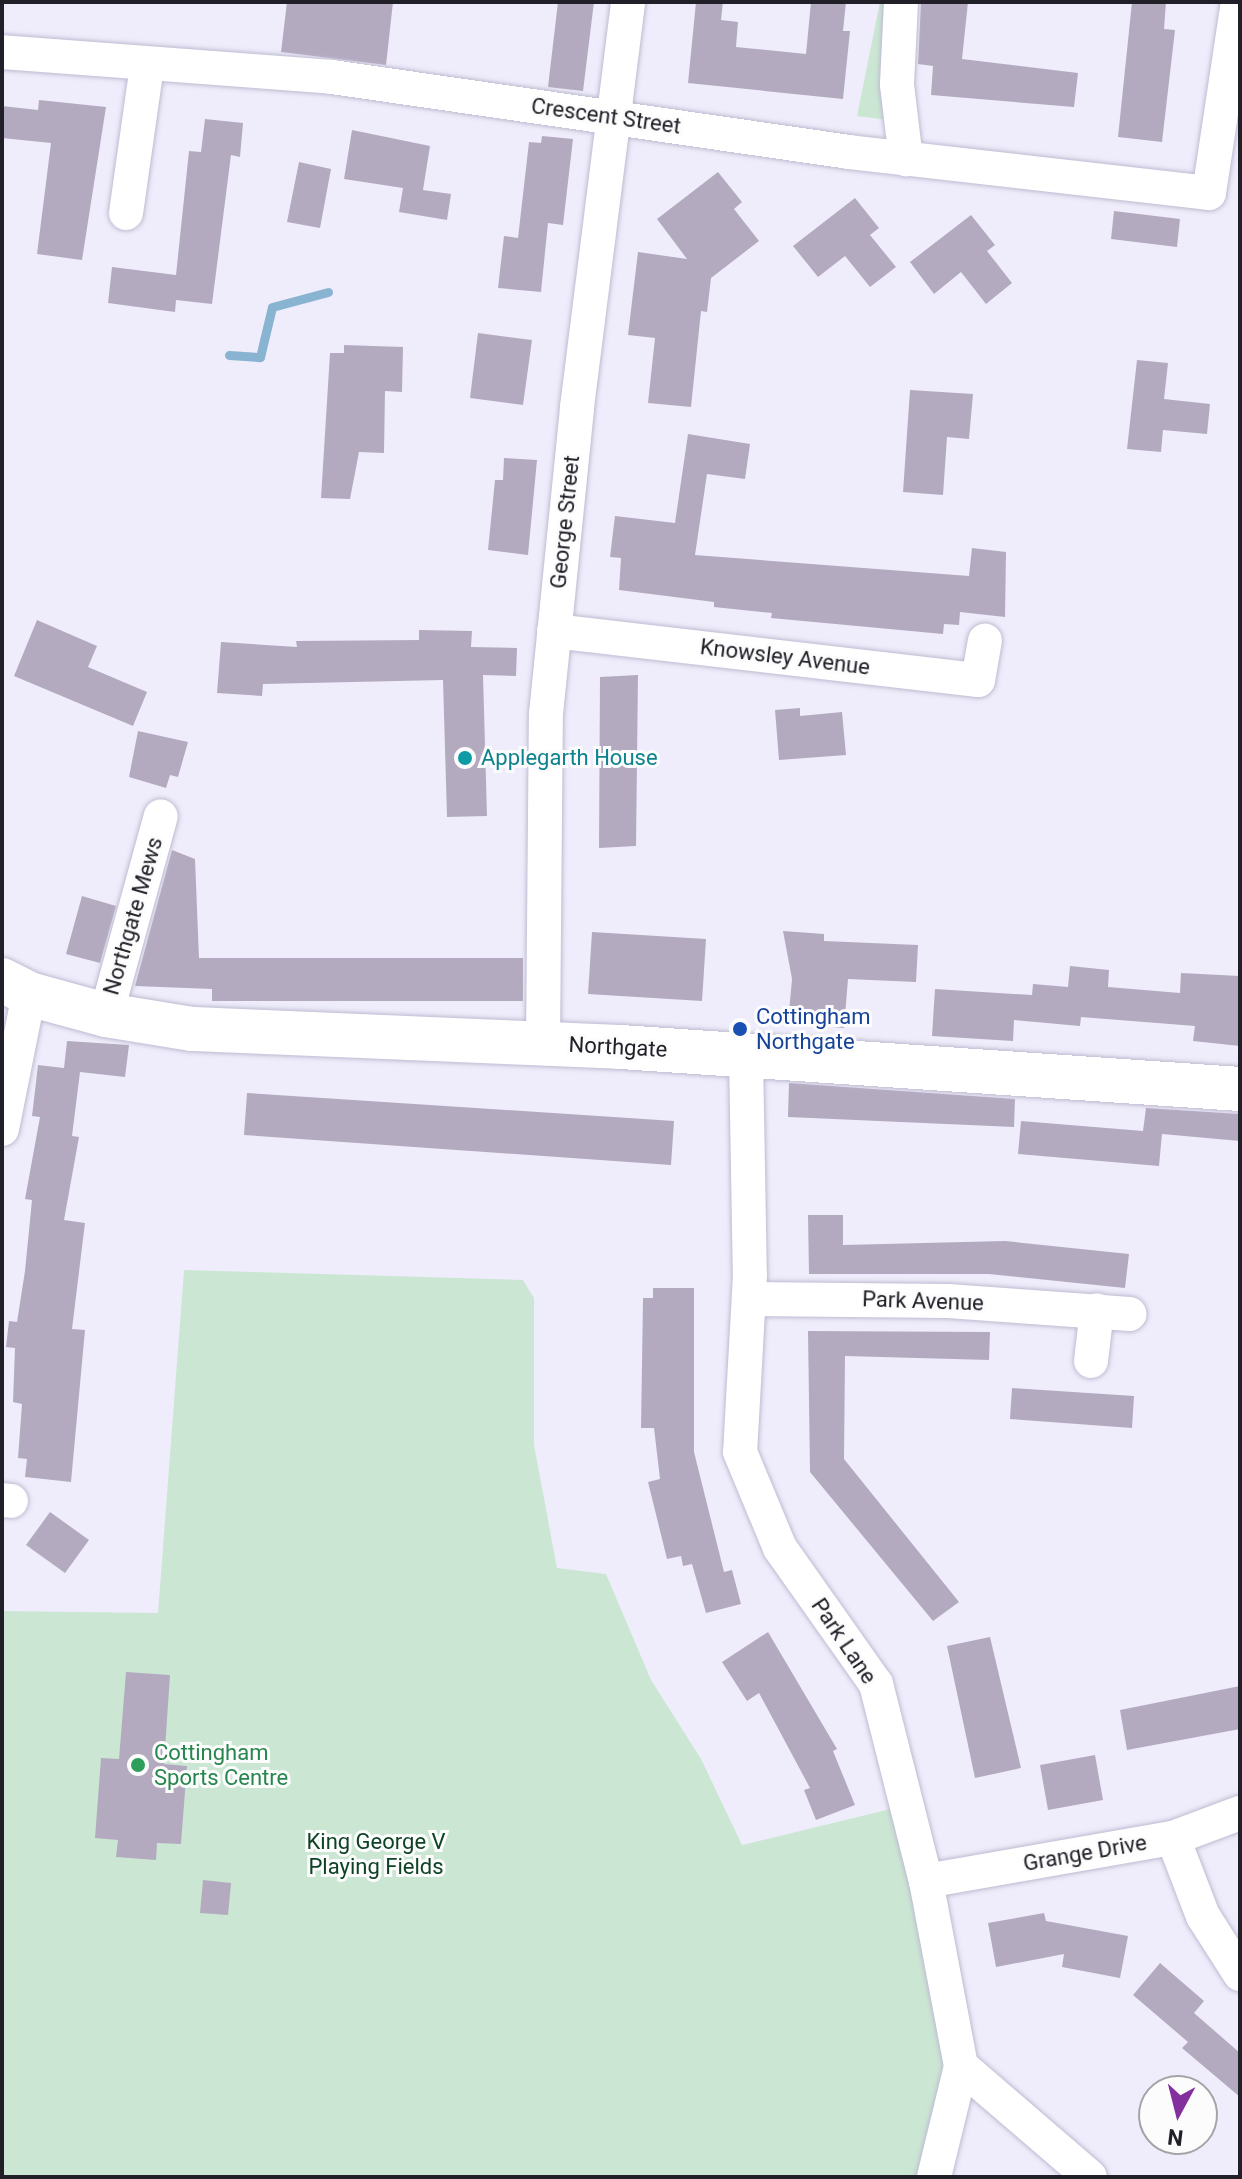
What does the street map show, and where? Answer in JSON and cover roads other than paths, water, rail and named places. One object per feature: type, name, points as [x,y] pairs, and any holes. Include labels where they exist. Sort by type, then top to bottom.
[{"type":"street","name":"George Street","points":[[543,1044],[546,714],[628,2]]},
{"type":"street","points":[[901,2],[897,85],[906,159]]},
{"type":"street","name":"Crescent Street","points":[[2,52],[147,66],[332,77],[906,159],[1209,193],[1238,2]]},
{"type":"street","points":[[126,213],[147,66]]},
{"type":"street","name":"Knowsley Avenue","points":[[554,631],[978,680],[985,641]]},
{"type":"street","name":"Northgate Mews","points":[[106,1015],[161,816]]},
{"type":"street","points":[[2,1129],[15,987]]},
{"type":"street","name":"Northgate","points":[[15,987],[106,1015],[192,1029],[746,1055],[1240,1089]]},
{"type":"street","name":"Park Lane","points":[[746,1055],[749,1299],[740,1452],[780,1548],[876,1684],[926,1881],[961,2066]]},
{"type":"street","name":"Park Avenue","points":[[749,1299],[948,1301],[1130,1314]]},
{"type":"street","points":[[1091,1361],[1097,1310]]},
{"type":"street","name":"Grange Drive","points":[[926,1881],[1173,1838],[1240,1813]]},
{"type":"street","points":[[1173,1838],[1203,1916],[1240,1974]]},
{"type":"street","points":[[934,2177],[961,2066],[1090,2177]]},
{"type":"waterway","points":[[229,355],[260,357],[272,307],[328,292]]},
{"type":"place","name":"Applegarth House","points":[[465,758]]},
{"type":"place","name":"Cottingham Northgate","points":[[740,1029]]},
{"type":"place","name":"Cottingham Sports Centre","points":[[138,1765]]},
{"type":"park label","name":"King George V Playing Fields","points":[[376,1854]]}]
